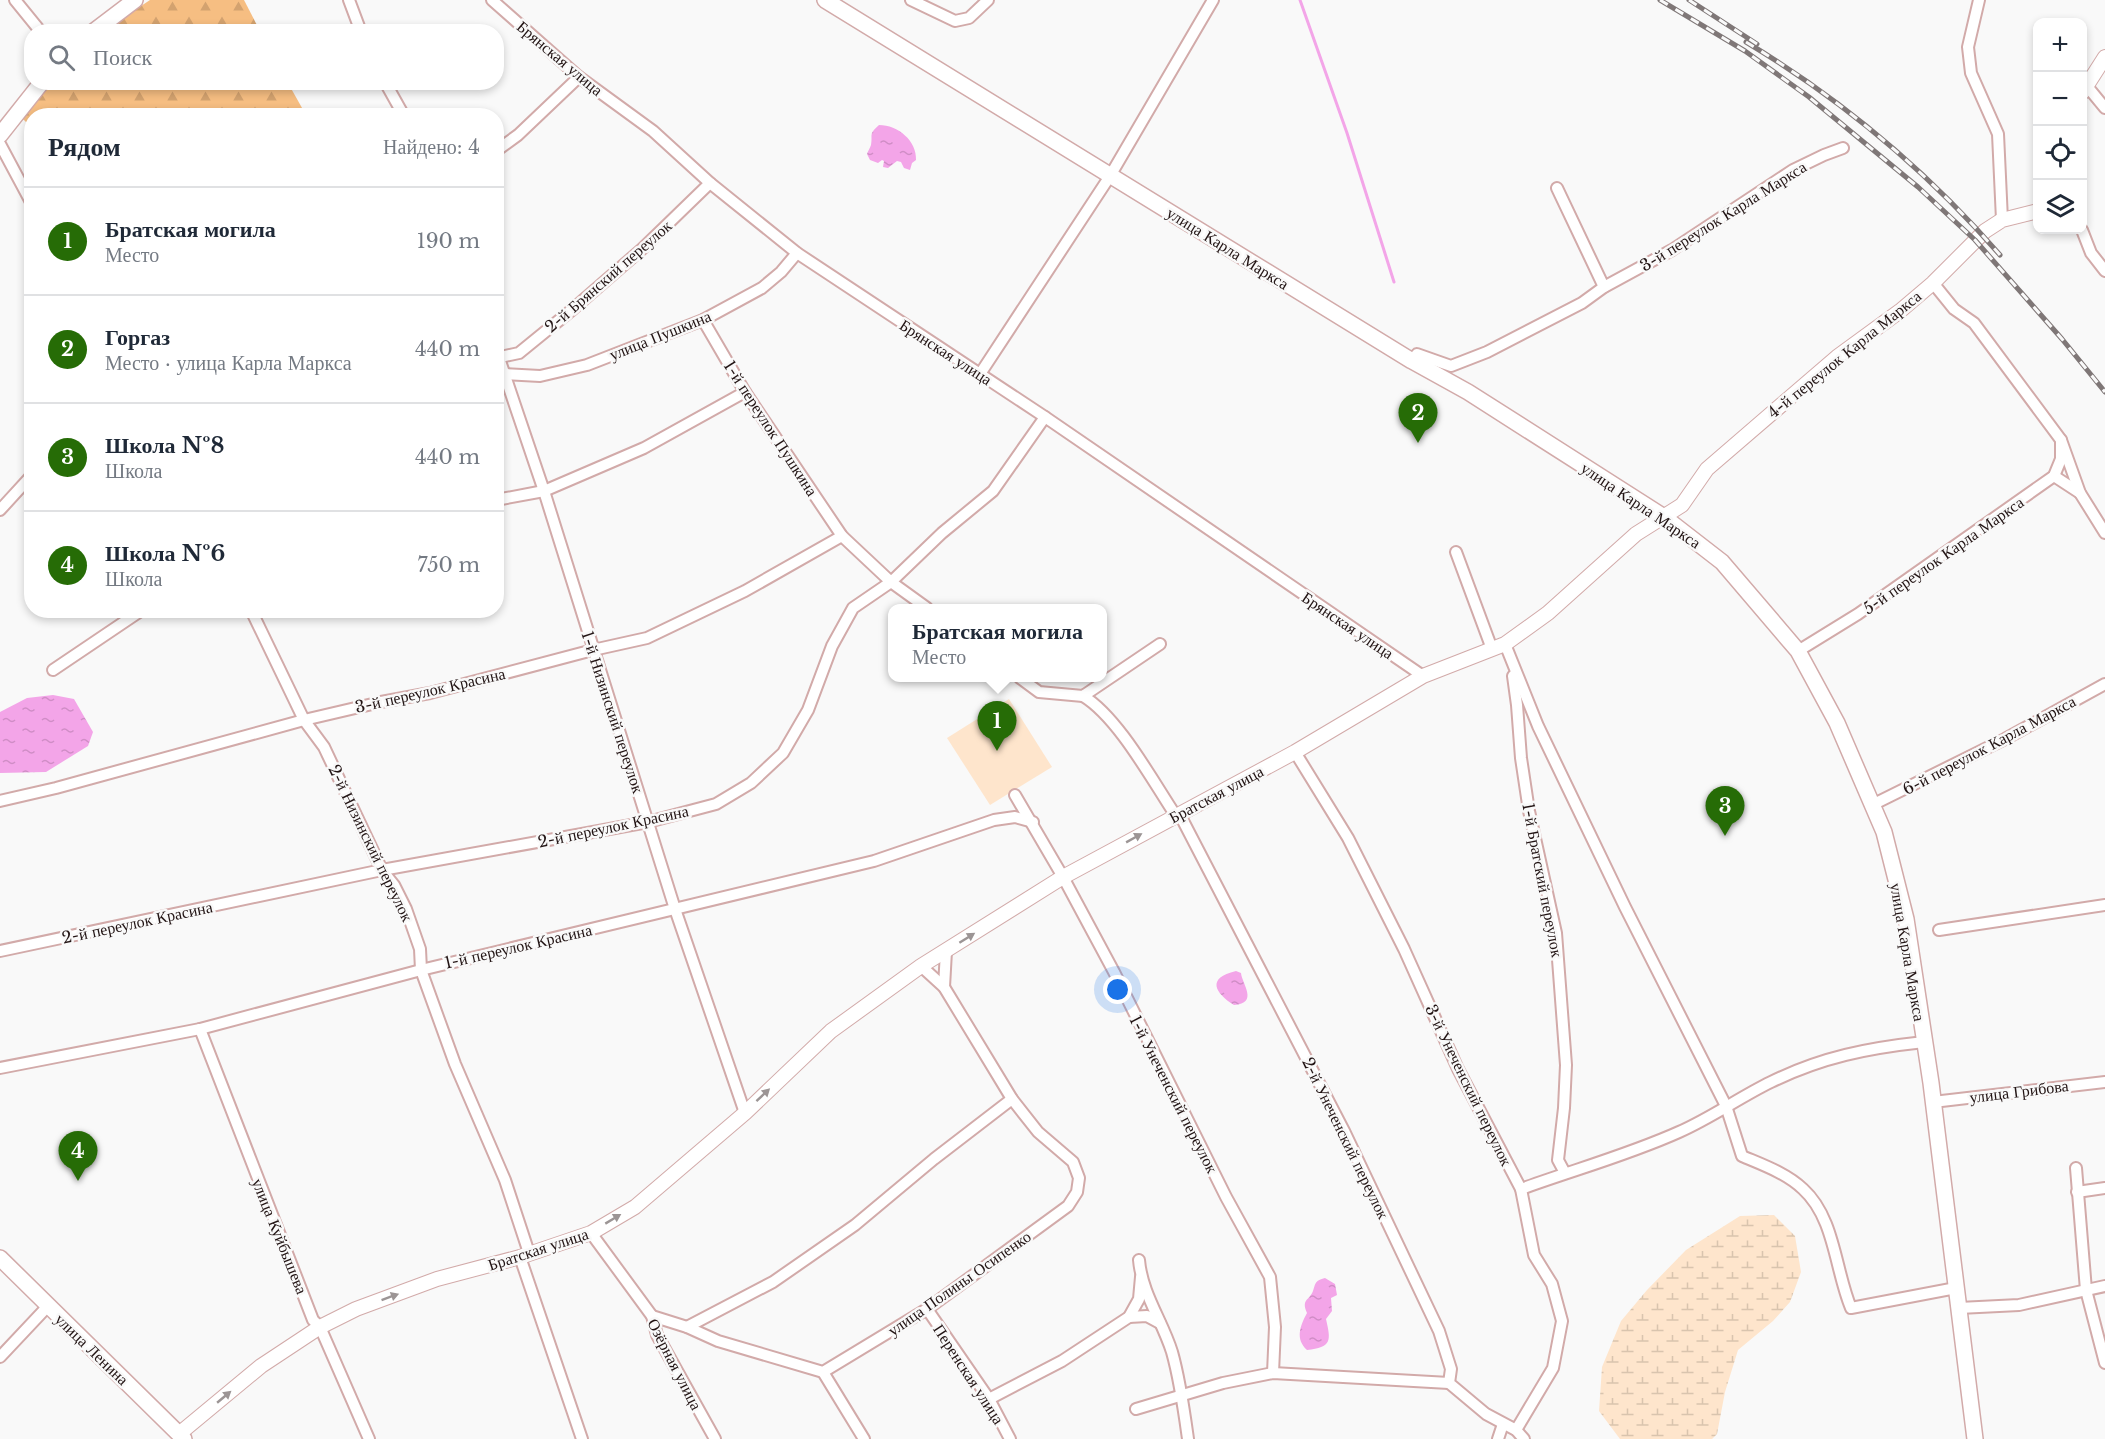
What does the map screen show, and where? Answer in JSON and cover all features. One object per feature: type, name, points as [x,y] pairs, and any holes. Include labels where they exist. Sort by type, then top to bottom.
[{"type":"main road","name":"улица Карла Маркса","points":[[825,0],[1412,362],[1468,392],[1664,517],[1722,562],[1798,651],[1837,723],[1884,832],[1906,919],[1933,1102],[1975,1439]]},
{"type":"main road","points":[[102,24],[125,2]]},
{"type":"main road","points":[[0,135],[36,90]]},
{"type":"main road","name":"улица Ленина","points":[[0,1258],[182,1437]]},
{"type":"street","points":[[15,0],[34,24]]},
{"type":"street","points":[[349,0],[358,24]]},
{"type":"street","name":"Брянская улица","points":[[492,0],[579,77],[653,131],[710,183],[797,253],[1045,417],[1423,676]]},
{"type":"street","points":[[911,0],[955,21],[969,18],[988,0]]},
{"type":"street","points":[[980,374],[1110,176],[1213,0]]},
{"type":"street","points":[[1979,0],[1968,47],[1971,73],[1998,134],[2002,220]]},
{"type":"street","points":[[2087,84],[2105,57]]},
{"type":"street","points":[[504,146],[579,77]]},
{"type":"street","points":[[389,90],[400,108]]},
{"type":"street","points":[[2087,92],[2105,108]]},
{"type":"street","points":[[0,144],[24,189]]},
{"type":"street","name":"3-й переулок Карла Маркса","points":[[1412,362],[1417,354],[1451,366],[1487,352],[1582,303],[1604,287],[1672,250],[1793,170],[1843,148]]},
{"type":"street","name":"2-й Брянский переулок","points":[[504,357],[519,353],[573,309],[642,249],[710,183]]},
{"type":"street","points":[[1557,188],[1604,287]]},
{"type":"street","name":"4-й переулок Карла Маркса","points":[[1664,517],[1682,505],[1707,469],[1738,440],[1837,357],[1892,317],[1933,283],[1981,233],[2002,220],[2033,212]]},
{"type":"street","points":[[2084,234],[2091,253],[2105,271]]},
{"type":"street","name":"улица Пушкина","points":[[505,374],[540,376],[587,365],[702,320],[762,288],[781,272],[797,253]]},
{"type":"street","points":[[1933,283],[1954,309],[1974,323],[2061,440],[2080,493],[2105,533]]},
{"type":"street","name":"1-й переулок Пушкина","points":[[702,320],[745,392],[842,536],[891,582],[920,604]]},
{"type":"street","name":"1-й Низинский переулок","points":[[505,374],[675,909],[745,1113]]},
{"type":"street","points":[[504,498],[544,491],[644,448],[745,392]]},
{"type":"street","name":"2-й переулок Красина","points":[[0,951],[382,870],[648,822],[716,804],[751,783],[783,753],[808,710],[832,646],[853,608],[891,582],[942,533],[993,491],[1045,417]]},
{"type":"street","points":[[2061,440],[2061,459],[2054,476],[2080,493]]},
{"type":"street","name":"5-й переулок Карла Маркса","points":[[1798,651],[1855,616],[2054,476]]},
{"type":"street","points":[[0,510],[24,484]]},
{"type":"street","name":"Братская улица","points":[[182,1437],[261,1366],[320,1327],[356,1309],[437,1279],[525,1255],[591,1233],[635,1207],[745,1113],[831,1031],[921,966],[1063,877],[1295,752],[1423,676],[1498,647],[1548,613],[1636,534],[1664,517]]},
{"type":"street","name":"3-й переулок Красина","points":[[0,801],[79,782],[304,720],[430,693],[647,638],[745,591],[842,536]]},
{"type":"street","points":[[1456,552],[1498,647]]},
{"type":"street","points":[[53,670],[130,618]]},
{"type":"street","name":"2-й Низинский переулок","points":[[255,618],[304,720],[324,747],[382,870],[394,885],[406,909],[420,949],[421,970],[455,1064],[505,1180],[525,1255],[582,1439]]},
{"type":"street","points":[[1107,680],[1160,644]]},
{"type":"street","name":"1-й Братский переулок","points":[[1498,647],[1510,658],[1538,726],[1615,886],[1726,1106],[1742,1156],[1781,1173],[1803,1189],[1814,1202],[1826,1225],[1844,1292],[1851,1308],[1956,1288]]},
{"type":"street","name":"1-й Братский переулок","points":[[1510,658],[1518,705],[1521,758],[1528,811],[1556,933],[1566,1065],[1558,1160],[1565,1173]]},
{"type":"street","points":[[1025,682],[1039,692],[1083,696],[1104,682]]},
{"type":"street","name":"6-й переулок Карла Маркса","points":[[1872,805],[2006,739],[2105,684]]},
{"type":"street","name":"2-й Унеченский переулок","points":[[1083,696],[1096,704],[1115,726],[1178,815],[1344,1131],[1439,1331],[1451,1369],[1449,1383]]},
{"type":"street","name":"3-й Унеченский переулок","points":[[1295,752],[1348,838],[1404,949],[1458,1068],[1521,1189],[1534,1255],[1552,1284],[1562,1321],[1553,1368],[1520,1435]]},
{"type":"street","name":"1-й Унеченский переулок","points":[[1015,795],[1033,822],[1114,972],[1226,1197],[1270,1277],[1275,1327],[1273,1373]]},
{"type":"street","name":"1-й переулок Красина","points":[[0,1068],[200,1029],[421,970],[874,861],[994,820],[1015,817],[1033,822]]},
{"type":"street","points":[[1939,930],[2105,904]]},
{"type":"street","points":[[944,987],[946,951]]},
{"type":"street","points":[[687,1327],[782,1276],[855,1225],[934,1159],[1012,1099],[944,987],[921,966]]},
{"type":"street","name":"улица Куйбышева","points":[[200,1029],[313,1320],[320,1327],[369,1439]]},
{"type":"street","points":[[1521,1189],[1635,1150],[1681,1131],[1773,1082],[1824,1060],[1877,1047],[1924,1042]]},
{"type":"street","name":"улица Грибова","points":[[1933,1102],[2105,1082]]},
{"type":"street","name":"улица Полины Осипенко","points":[[823,1372],[927,1309],[1068,1206],[1077,1192],[1079,1178],[1073,1162],[1038,1132],[1012,1099]]},
{"type":"street","points":[[2076,1168],[2086,1290],[2105,1363]]},
{"type":"street","points":[[2077,1192],[2105,1188]]},
{"type":"street","name":"Озёрная улица","points":[[591,1233],[652,1316],[657,1335],[715,1439]]},
{"type":"street","points":[[1129,1317],[1138,1299],[1141,1277],[1139,1260]]},
{"type":"street","points":[[1141,1277],[1171,1350],[1182,1394],[1188,1439]]},
{"type":"street","points":[[1959,1308],[2019,1305],[2105,1286]]},
{"type":"street","points":[[0,1357],[48,1306]]},
{"type":"street","name":"Перенская улица","points":[[927,1309],[989,1400],[1010,1439]]},
{"type":"street","points":[[652,1316],[687,1327],[718,1341],[823,1372],[864,1439]]},
{"type":"street","points":[[989,1400],[1062,1361],[1129,1317],[1147,1316],[1160,1323]]},
{"type":"street","points":[[1136,1409],[1223,1383],[1273,1373],[1449,1383],[1486,1413],[1520,1435]]},
{"type":"street","points":[[1498,1439],[1503,1424]]},
{"type":"green space","points":[[150,0],[244,0],[256,24],[114,24]]},
{"type":"green space","points":[[43,90],[292,90],[302,108],[28,108]]},
{"type":"green space","points":[[1009,699],[1052,767],[990,805],[947,738]]},
{"type":"green space","points":[[1774,1215],[1795,1236],[1801,1272],[1790,1302],[1773,1321],[1738,1350],[1725,1392],[1717,1434],[1712,1439],[1620,1439],[1599,1411],[1602,1367],[1621,1321],[1686,1250],[1740,1216]]},
{"type":"water","points":[[879,125],[899,131],[910,141],[916,160],[912,163],[910,170],[897,161],[888,168],[883,167],[884,161],[882,160],[878,163],[870,160],[867,154],[873,131]]},
{"type":"water","points":[[53,695],[74,699],[93,732],[88,746],[46,772],[0,773],[0,712],[27,698]]},
{"type":"water","points":[[1236,971],[1241,973],[1247,997],[1242,1004],[1234,1005],[1218,991],[1217,982],[1220,978]]},
{"type":"water","points":[[1325,1278],[1335,1284],[1337,1295],[1331,1298],[1332,1311],[1326,1319],[1328,1342],[1321,1347],[1307,1350],[1300,1337],[1307,1313],[1305,1303],[1316,1282]]},
{"type":"waterway","points":[[1300,0],[1347,133],[1394,282]]},
{"type":"railway","points":[[1660,0],[1745,51],[1809,97],[1918,187],[1975,240],[2105,392]]},
{"type":"railway","points":[[1689,0],[1757,44]]},
{"type":"railway","points":[[1746,42],[1816,88],[1882,139],[1943,195],[2000,255]]},
{"type":"place","name":"Горгаз","points":[[1418,443]]},
{"type":"place","name":"Братская могила","points":[[997,751]]},
{"type":"place","name":"Школа №8","points":[[1725,836]]},
{"type":"place","name":"Школа №6","points":[[78,1181]]}]
